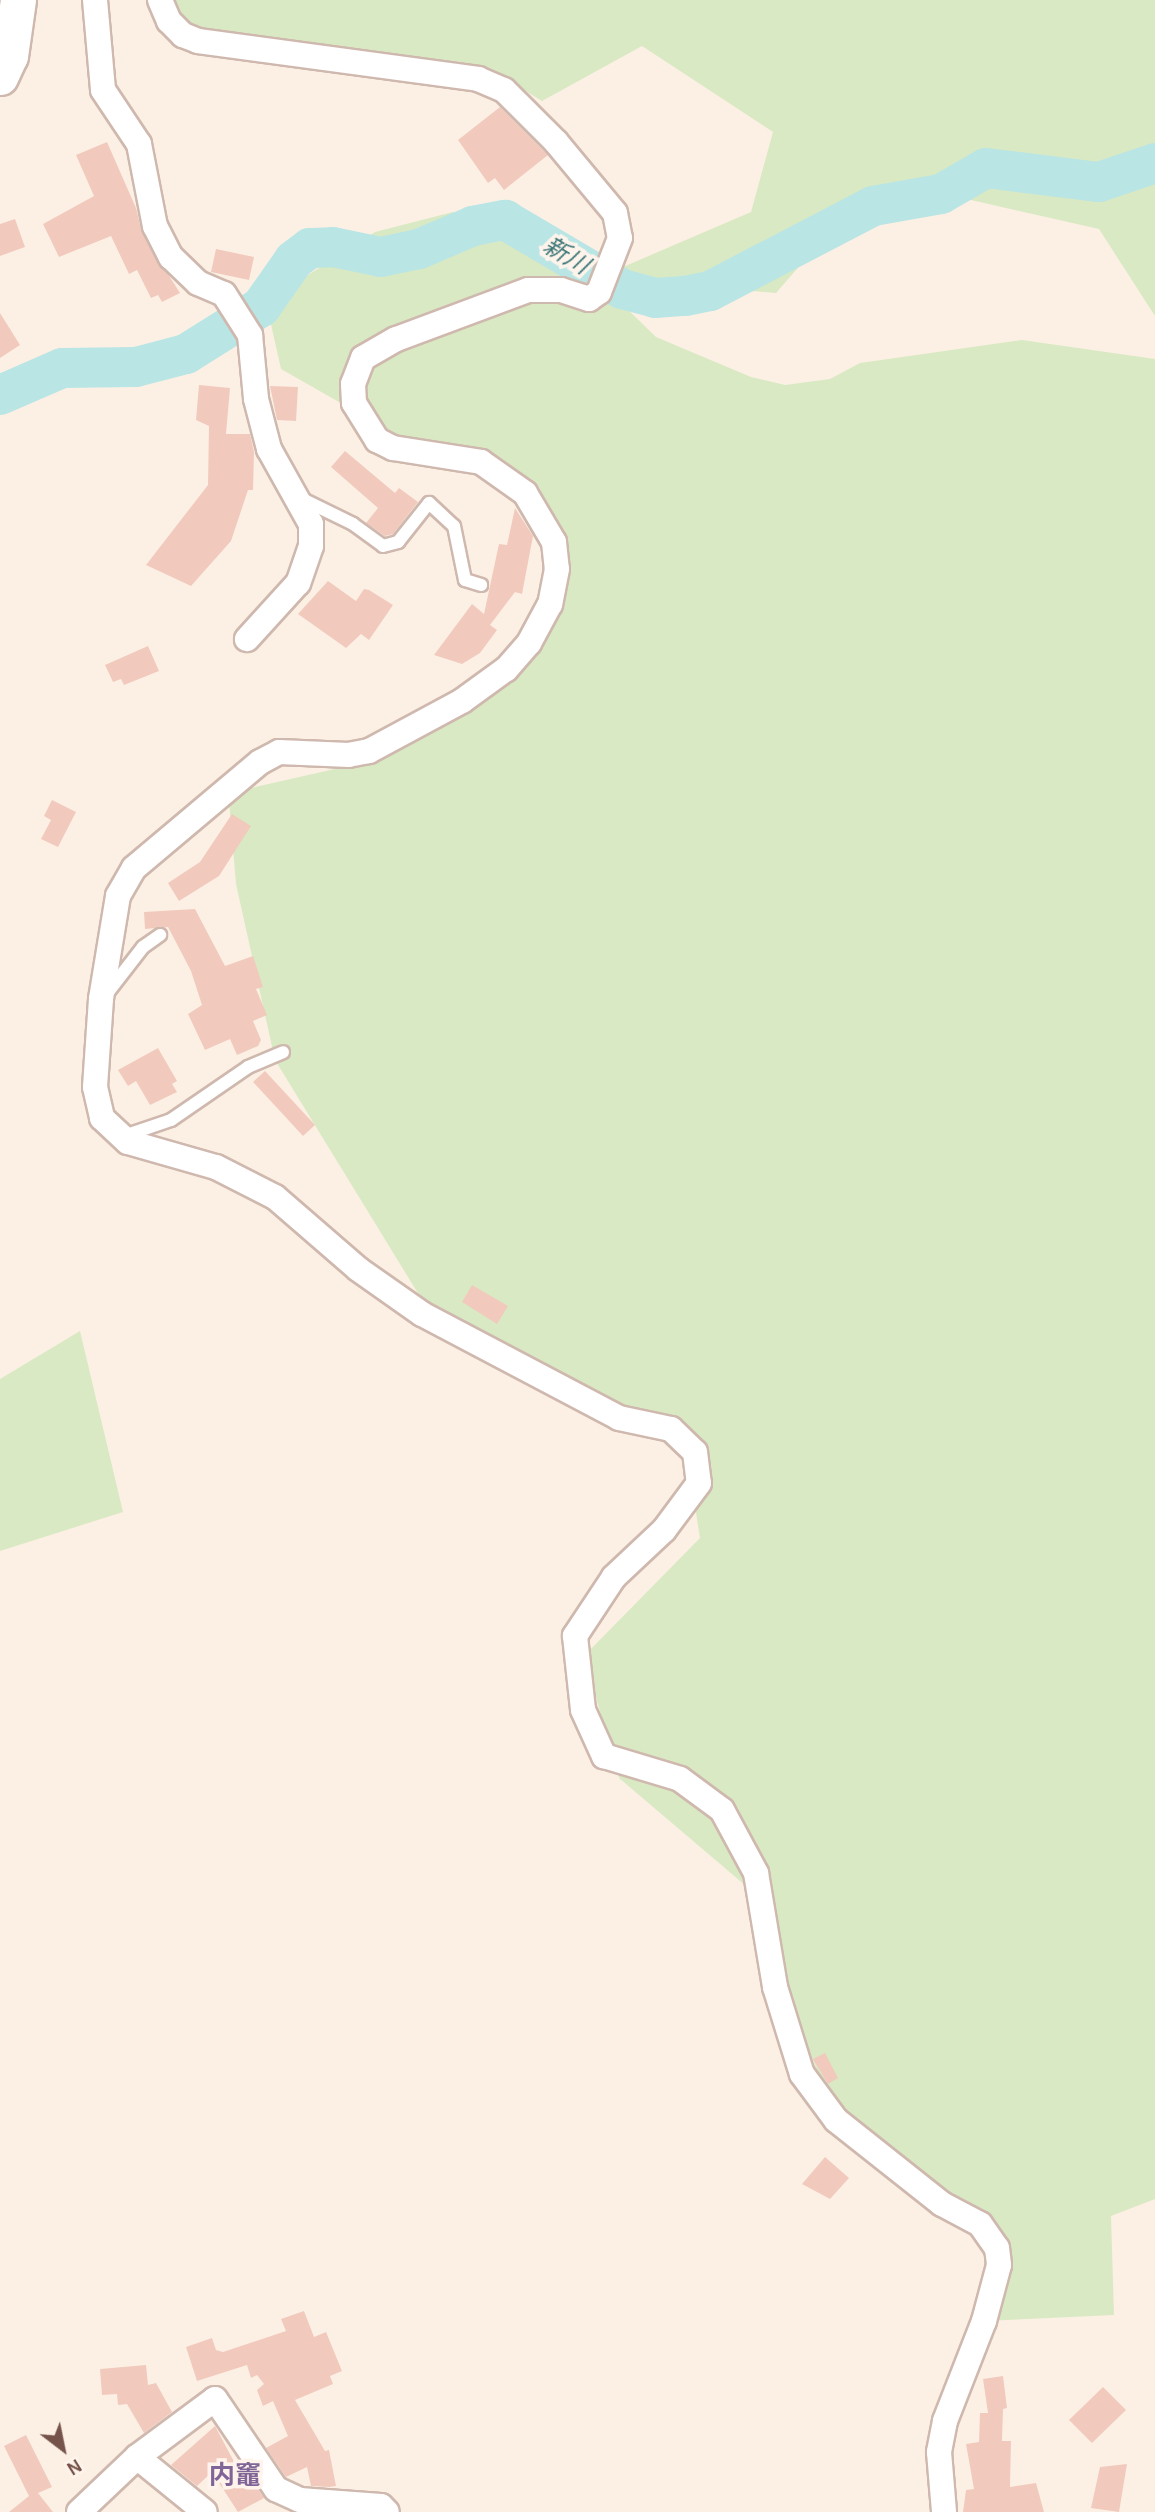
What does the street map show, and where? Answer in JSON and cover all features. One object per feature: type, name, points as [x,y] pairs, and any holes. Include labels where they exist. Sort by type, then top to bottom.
[{"type":"main road","points":[[0,77],[10,56],[18,0]]},
{"type":"street","points":[[95,0],[103,90],[139,144],[155,226],[180,265],[198,283],[224,294],[250,335],[256,399],[265,437],[311,524],[307,558],[298,583],[247,639]]},
{"type":"street","points":[[160,0],[169,21],[183,35],[198,41],[478,79],[504,90],[556,142],[615,213],[620,238],[599,292],[589,299],[561,290],[528,290],[396,339],[363,358],[353,384],[361,421],[377,440],[393,448],[481,462],[525,493],[554,542],[557,569],[550,604],[528,643],[506,669],[462,702],[369,751],[349,755],[279,752],[240,778],[134,868],[118,896],[101,999],[95,1087],[102,1118],[120,1137],[216,1167],[275,1197],[358,1269],[422,1314],[619,1418],[671,1429],[695,1452],[699,1483],[664,1530],[614,1577],[575,1636],[583,1710],[604,1756],[680,1779],[722,1810],[756,1873],[775,1987],[802,2074],[836,2120],[942,2204],[980,2224],[997,2248],[999,2265],[984,2321],[944,2421],[939,2452],[944,2512]]},
{"type":"street","points":[[79,2512],[137,2457],[215,2399],[276,2489],[300,2500],[381,2506],[387,2512]]},
{"type":"street","points":[[137,2457],[205,2512]]},
{"type":"lane","points":[[299,498],[353,524],[383,546],[398,542],[429,503],[454,526],[465,580],[481,585]]},
{"type":"lane","points":[[101,999],[143,947],[160,935]]},
{"type":"lane","points":[[120,1137],[171,1120],[214,1094],[237,1073],[283,1052]]},
{"type":"green space","points":[[170,0],[1155,0],[1155,316],[1099,229],[971,200],[843,216],[776,293],[642,282],[616,270],[751,212],[773,132],[642,46],[542,101],[506,79],[450,62],[189,29]]},
{"type":"green space","points":[[453,212],[618,300],[656,337],[751,377],[785,385],[830,379],[860,363],[1022,340],[1155,359],[1155,2199],[1111,2216],[1114,2315],[984,2321],[986,2232],[836,2120],[746,1886],[619,1778],[584,1656],[700,1538],[687,1455],[624,1412],[427,1308],[275,1060],[236,884],[229,801],[238,791],[379,759],[515,673],[565,573],[520,477],[381,432],[353,410],[281,369],[266,302],[375,232]]},
{"type":"green space","points":[[80,1331],[123,1512],[0,1551],[0,1379]]},
{"type":"building","points":[[500,107],[548,155],[504,190],[495,178],[488,183],[458,140]]},
{"type":"building","points":[[107,142],[136,208],[142,233],[180,293],[162,302],[158,295],[151,298],[137,270],[129,274],[111,236],[59,257],[43,224],[94,196],[76,155]]},
{"type":"building","points":[[15,219],[25,247],[0,256],[0,224]]},
{"type":"building","points":[[216,249],[254,257],[249,280],[211,272]]},
{"type":"building","points":[[0,313],[20,345],[0,358]]},
{"type":"building","points":[[199,385],[230,388],[226,434],[250,434],[254,452],[253,490],[248,490],[231,541],[191,586],[146,565],[208,485],[209,426],[196,420]]},
{"type":"building","points":[[270,386],[298,387],[296,421],[277,420]]},
{"type":"building","points":[[345,451],[395,493],[399,488],[418,502],[393,534],[385,536],[366,523],[378,508],[331,467]]},
{"type":"building","points":[[515,508],[533,536],[522,594],[515,592],[490,625],[497,630],[480,653],[462,664],[434,655],[472,604],[484,614],[499,544],[507,545]]},
{"type":"building","points":[[328,581],[356,601],[364,589],[393,605],[369,640],[361,634],[346,648],[298,614]]},
{"type":"building","points":[[148,646],[159,671],[124,685],[121,679],[113,682],[105,665]]},
{"type":"building","points":[[52,800],[76,812],[58,847],[41,839],[51,820],[44,816]]},
{"type":"building","points":[[232,814],[251,826],[219,876],[179,901],[168,883],[200,862]]},
{"type":"building","points":[[195,909],[225,966],[253,956],[263,987],[256,989],[267,1015],[253,1021],[261,1040],[258,1046],[237,1055],[230,1039],[205,1050],[188,1014],[202,1005],[191,971],[168,927],[145,929],[144,912]]},
{"type":"building","points":[[158,1048],[177,1081],[172,1084],[177,1092],[150,1105],[136,1081],[128,1086],[118,1070]]},
{"type":"building","points":[[265,1071],[315,1125],[303,1136],[253,1082]]},
{"type":"building","points":[[472,1285],[508,1306],[497,1324],[462,1302]]},
{"type":"building","points":[[825,2053],[838,2078],[828,2084],[813,2059]]},
{"type":"building","points":[[825,2157],[849,2178],[830,2199],[802,2184]]},
{"type":"building","points":[[304,2311],[314,2337],[326,2332],[342,2371],[330,2376],[333,2384],[295,2400],[325,2451],[329,2450],[336,2486],[311,2486],[307,2467],[286,2477],[266,2448],[288,2436],[273,2401],[263,2406],[257,2390],[264,2384],[257,2375],[251,2378],[247,2365],[197,2381],[186,2347],[212,2338],[216,2350],[223,2352],[286,2331],[281,2319]]},
{"type":"building","points":[[146,2365],[148,2385],[156,2383],[172,2412],[144,2433],[127,2404],[118,2405],[117,2394],[102,2395],[100,2369]]},
{"type":"building","points":[[1003,2376],[1007,2408],[1003,2409],[1002,2441],[1011,2441],[1010,2487],[1036,2483],[1044,2512],[963,2512],[966,2490],[974,2489],[966,2444],[979,2442],[980,2413],[988,2413],[983,2379]]},
{"type":"building","points":[[1103,2387],[1126,2410],[1092,2443],[1069,2420]]},
{"type":"building","points":[[215,2426],[239,2471],[244,2468],[264,2498],[238,2512],[212,2472],[197,2486],[171,2465]]},
{"type":"building","points":[[26,2435],[52,2487],[38,2493],[53,2512],[9,2512],[29,2496],[4,2446]]},
{"type":"building","points":[[1127,2464],[1119,2512],[1091,2508],[1100,2467]]},
{"type":"waterway","name":"新川","points":[[0,395],[62,368],[136,367],[186,354],[261,307],[294,260],[310,248],[333,247],[381,257],[419,249],[473,226],[505,220],[622,289],[655,298],[685,296],[710,291],[873,206],[941,194],[986,168],[1099,182],[1155,163]]},
{"type":"district","name":"内竈","points":[[235,2476]]}]
